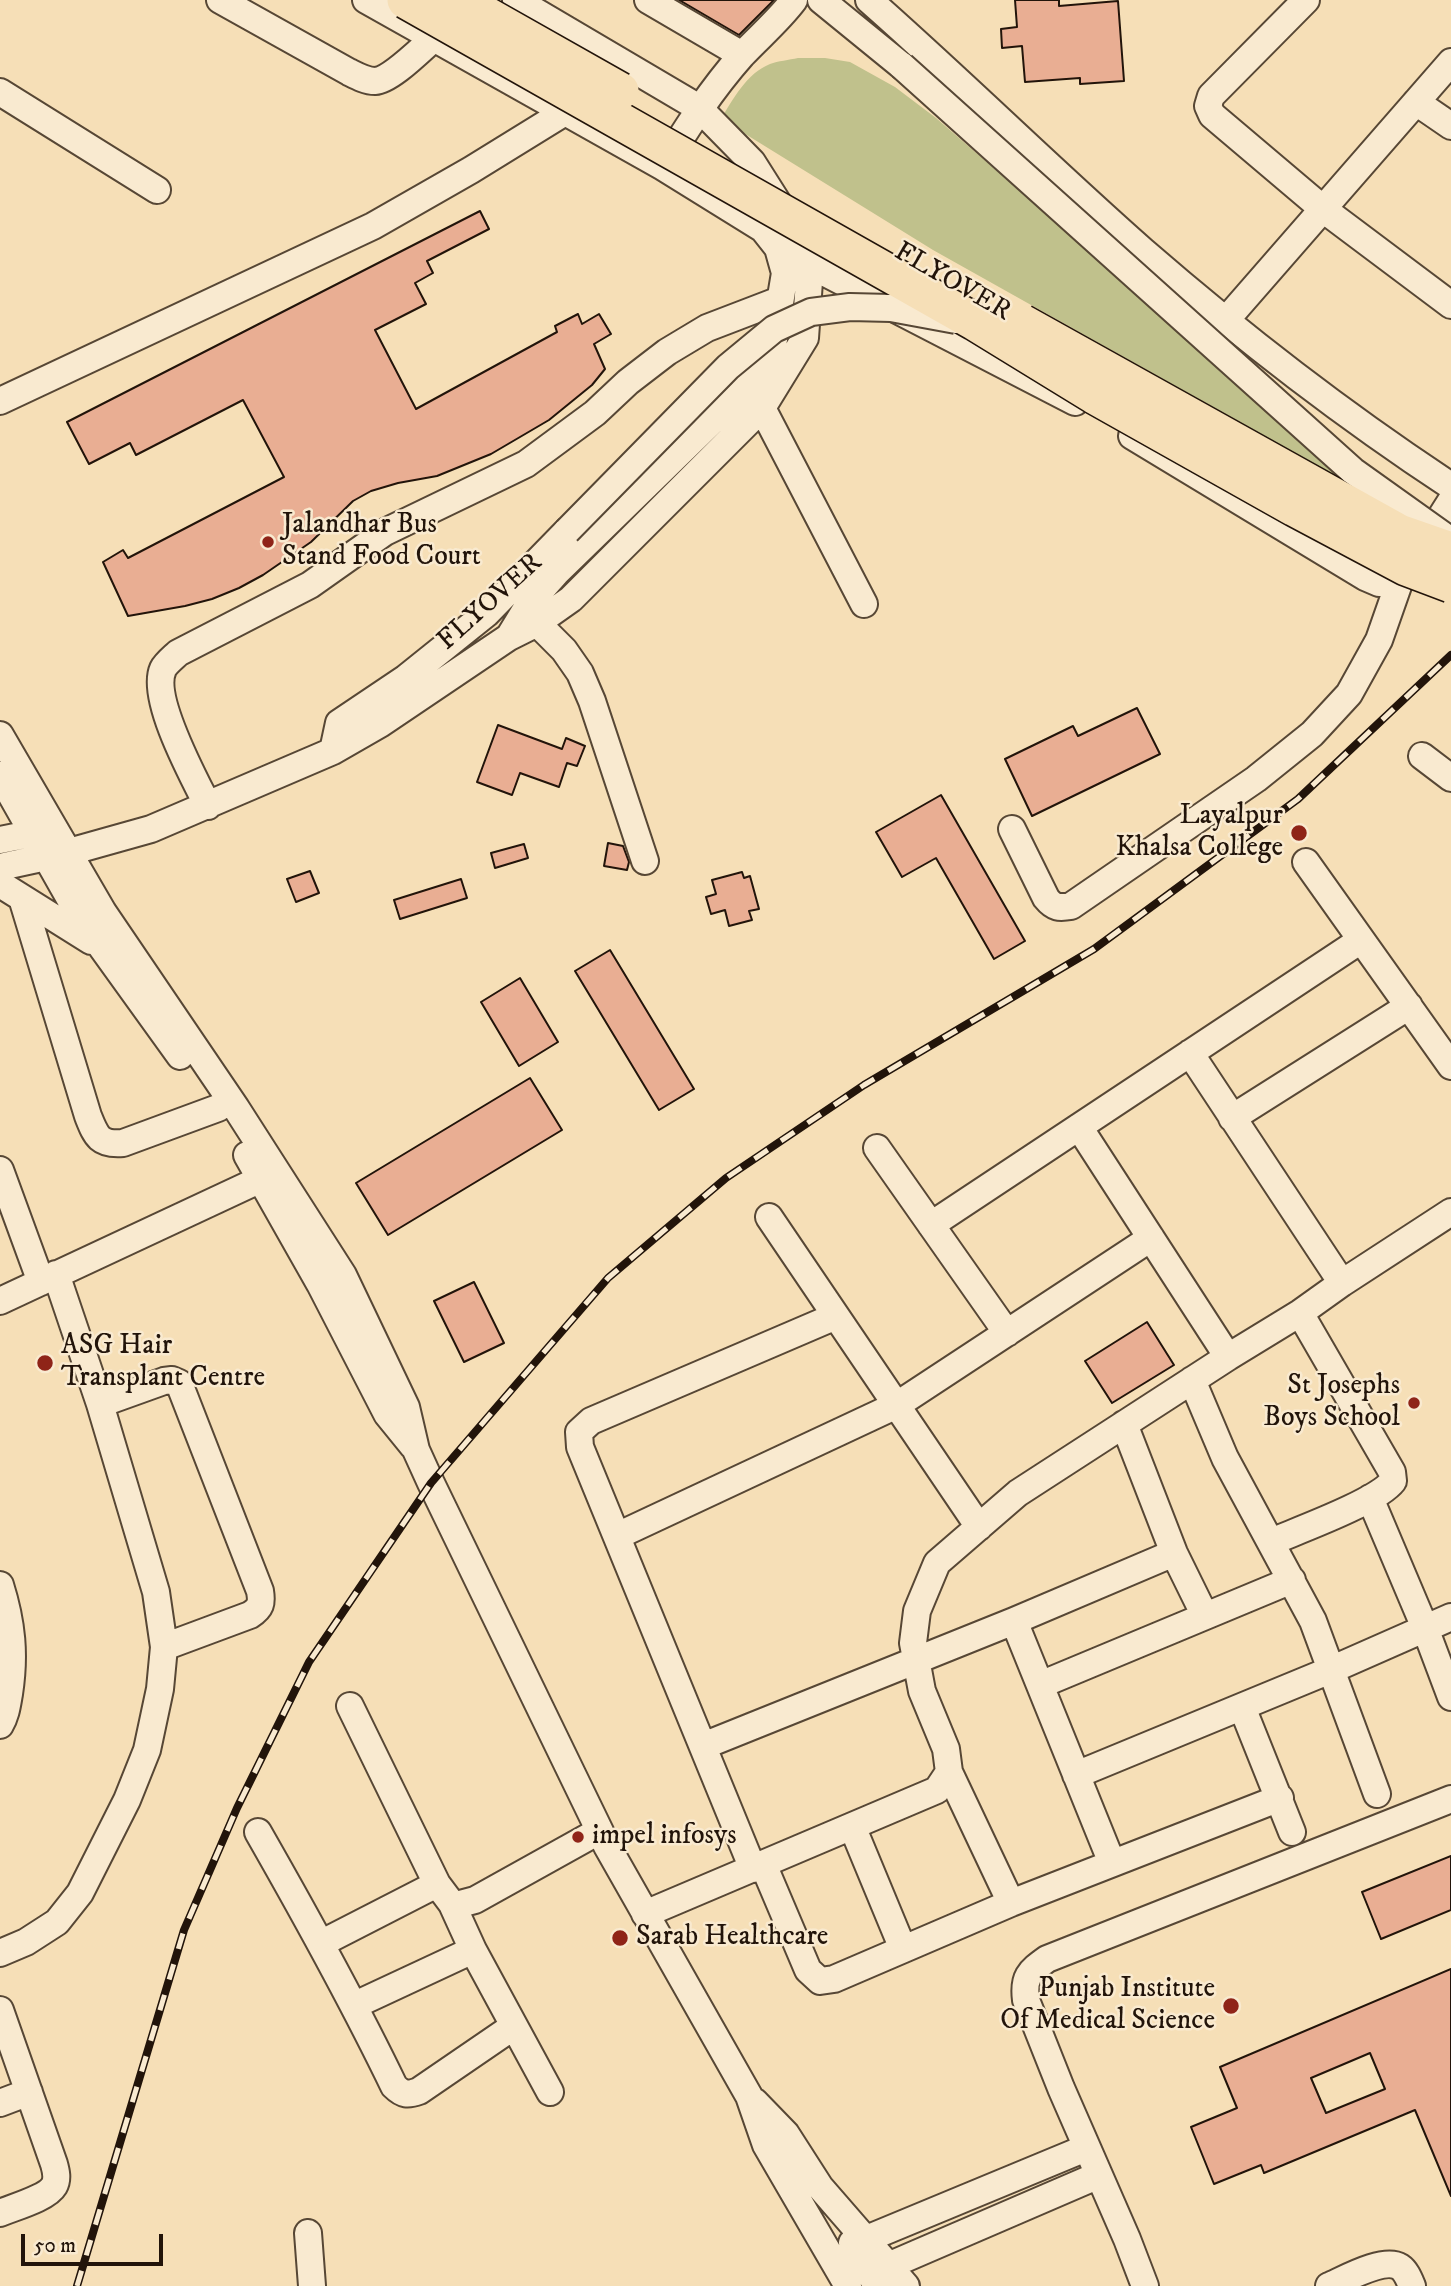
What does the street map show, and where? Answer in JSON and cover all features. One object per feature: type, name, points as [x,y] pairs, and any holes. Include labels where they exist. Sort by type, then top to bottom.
[{"type":"highway","name":"FLYOVER","points":[[406,0],[975,322],[1094,395],[1295,508],[1406,567],[1451,584]]},
{"type":"highway","name":"FLYOVER","points":[[459,0],[992,306],[1399,533],[1451,551]]},
{"type":"street","points":[[220,0],[366,80],[377,81],[387,77],[434,38]]},
{"type":"street","points":[[366,0],[663,167],[763,229],[778,248],[785,273],[772,351],[742,391],[556,573],[531,601],[509,636]]},
{"type":"street","points":[[0,867],[151,830],[332,751],[380,724],[509,636],[537,623],[571,599],[762,408],[805,338],[809,281],[802,241],[752,162],[699,108],[516,0]]},
{"type":"street","points":[[648,0],[742,55]]},
{"type":"street","points":[[663,167],[699,108],[742,55],[794,0]]},
{"type":"street","points":[[821,0],[902,66],[1353,471],[1451,541]]},
{"type":"street","points":[[869,0],[1134,243],[1226,320],[1383,441],[1451,486]]},
{"type":"street","points":[[1306,0],[1211,96],[1208,106],[1212,115],[1323,209],[1451,305]]},
{"type":"street","points":[[1226,320],[1451,62]]},
{"type":"street","points":[[0,92],[156,190]]},
{"type":"street","points":[[1416,102],[1451,126]]},
{"type":"street","points":[[0,401],[373,226],[565,112]]},
{"type":"street","points":[[806,263],[1074,401],[1365,577],[1379,583],[1399,583]]},
{"type":"street","points":[[208,806],[183,757],[160,690],[163,668],[178,653],[310,585],[385,532],[526,464],[573,430],[667,352],[707,328],[780,300]]},
{"type":"street","name":"FLYOVER","points":[[332,751],[339,723],[406,678],[487,613],[729,368],[774,329],[811,312],[850,307],[891,308],[975,322]]},
{"type":"street","points":[[762,408],[864,604]]},
{"type":"street","points":[[1013,829],[1046,898],[1052,905],[1060,908],[1071,906],[1256,779],[1312,734],[1349,694],[1379,640],[1399,583],[1451,501]]},
{"type":"street","points":[[537,623],[564,650],[580,673],[592,701],[645,861]]},
{"type":"street","points":[[0,735],[57,855],[82,920],[269,1176]]},
{"type":"street","points":[[1422,755],[1451,778]]},
{"type":"street","points":[[0,775],[44,831]]},
{"type":"street","points":[[0,840],[44,831]]},
{"type":"street","points":[[57,855],[103,912],[269,1176],[320,1284],[387,1414],[416,1450],[599,1831],[749,2096],[766,2145],[848,2286]]},
{"type":"street","points":[[1306,862],[1451,1066]]},
{"type":"street","points":[[11,891],[102,948]]},
{"type":"street","points":[[11,891],[93,1130],[101,1140],[111,1144],[122,1143],[218,1108]]},
{"type":"street","points":[[931,1225],[1362,940]]},
{"type":"street","points":[[1233,1118],[1409,1006]]},
{"type":"street","points":[[1190,1053],[1342,1283]]},
{"type":"street","points":[[1079,1127],[1228,1357]]},
{"type":"street","points":[[877,1148],[1007,1333]]},
{"type":"street","points":[[0,1170],[49,1278],[100,1404],[156,1592],[164,1647],[160,1689],[147,1750],[127,1800],[80,1893],[57,1922],[26,1942],[0,1953]]},
{"type":"street","points":[[0,1301],[269,1176]]},
{"type":"street","points":[[1011,1903],[949,1772],[946,1749],[922,1691],[914,1643],[917,1611],[937,1563],[1018,1493],[1300,1313],[1451,1212]]},
{"type":"street","points":[[769,1217],[979,1527]]},
{"type":"street","points":[[617,1536],[897,1405],[1151,1238]]},
{"type":"street","points":[[1271,1542],[1370,1498],[1393,1481],[1392,1472],[1300,1313]]},
{"type":"street","points":[[836,1316],[591,1421],[579,1432],[580,1447],[703,1746],[758,1867],[813,1977],[820,1981],[834,1979],[1011,1903],[1280,1798]]},
{"type":"street","points":[[1192,1380],[1225,1458],[1313,1621],[1333,1669],[1377,1794]]},
{"type":"street","points":[[100,1404],[164,1381],[179,1383],[260,1591],[262,1601],[259,1609],[250,1615],[164,1647]]},
{"type":"street","points":[[1124,1424],[1174,1553],[1205,1616]]},
{"type":"street","points":[[1370,1498],[1426,1628],[1451,1697]]},
{"type":"street","points":[[703,1746],[1014,1621],[1174,1553]]},
{"type":"street","points":[[1040,1685],[1293,1580]]},
{"type":"street","points":[[0,1586],[8,1610],[14,1664],[5,1717],[0,1725]]},
{"type":"street","points":[[1076,1775],[1333,1669],[1451,1617]]},
{"type":"street","points":[[1014,1621],[1112,1863]]},
{"type":"street","points":[[350,1706],[473,1950],[550,2092]]},
{"type":"street","points":[[1242,1706],[1292,1832]]},
{"type":"street","points":[[645,1914],[937,1790],[949,1772]]},
{"type":"street","points":[[1145,2286],[1026,2000],[1024,1986],[1030,1971],[1046,1959],[1451,1800]]},
{"type":"street","points":[[852,1826],[903,1949]]},
{"type":"street","points":[[444,1894],[460,1904],[475,1900],[599,1831]]},
{"type":"street","points":[[258,1832],[322,1942],[394,2086],[401,2093],[409,2095],[419,2091],[514,2026]]},
{"type":"street","points":[[322,1942],[444,1894]]},
{"type":"street","points":[[355,2005],[473,1950]]},
{"type":"street","points":[[0,2010],[57,2176],[55,2185],[47,2194],[0,2213]]},
{"type":"street","points":[[0,2103],[29,2092]]},
{"type":"street","points":[[749,2096],[786,2134],[882,2276],[906,2286]]},
{"type":"street","points":[[864,2240],[1086,2148]]},
{"type":"street","points":[[882,2276],[1099,2175]]},
{"type":"street","points":[[820,2187],[864,2240],[882,2276]]},
{"type":"street","points":[[308,2234],[312,2286]]},
{"type":"street","points":[[1329,2286],[1380,2265],[1393,2264],[1402,2268],[1412,2286]]},
{"type":"green space","points":[[798,58],[850,62],[895,87],[936,118],[1088,250],[1345,481],[933,250],[721,119],[741,87],[754,74],[770,64]]},
{"type":"building","points":[[679,0],[774,0],[739,35]]},
{"type":"building","points":[[1015,0],[1059,0],[1059,6],[1118,1],[1124,81],[1080,84],[1080,78],[1025,82],[1022,46],[1002,48],[1001,29],[1017,27]]},
{"type":"building","points":[[480,211],[489,229],[427,261],[433,273],[415,283],[426,304],[375,330],[416,409],[557,332],[555,326],[578,314],[582,324],[599,314],[611,334],[594,344],[605,369],[592,385],[549,420],[491,454],[437,476],[371,491],[353,501],[311,542],[239,588],[185,606],[128,616],[103,562],[123,550],[128,558],[284,477],[243,400],[136,455],[130,443],[89,464],[67,422]]},
{"type":"building","points":[[1137,708],[1160,754],[1032,816],[1005,759],[1073,726],[1078,736]]},
{"type":"building","points":[[498,725],[562,749],[566,738],[585,746],[577,766],[567,763],[559,787],[520,773],[512,795],[477,782]]},
{"type":"building","points":[[941,795],[1025,941],[994,959],[936,858],[902,877],[876,832]]},
{"type":"building","points":[[608,843],[623,846],[629,862],[627,870],[604,866]]},
{"type":"building","points":[[524,844],[528,858],[495,868],[491,853]]},
{"type":"building","points":[[310,871],[319,893],[296,902],[287,879]]},
{"type":"building","points":[[742,872],[744,878],[750,876],[759,909],[749,911],[752,920],[729,926],[725,910],[711,914],[706,897],[716,894],[712,880]]},
{"type":"building","points":[[461,879],[467,898],[400,919],[394,900]]},
{"type":"building","points":[[610,950],[694,1089],[659,1110],[575,971]]},
{"type":"building","points":[[520,978],[558,1042],[519,1066],[481,1002]]},
{"type":"building","points":[[530,1078],[562,1130],[388,1235],[356,1183]]},
{"type":"building","points":[[474,1282],[504,1343],[464,1362],[434,1301]]},
{"type":"building","points":[[1147,1322],[1174,1365],[1112,1403],[1085,1361]]},
{"type":"building","points":[[1451,1856],[1451,1910],[1381,1939],[1362,1892]]},
{"type":"building","points":[[1451,1969],[1451,2196],[1415,2110],[1264,2173],[1261,2165],[1214,2184],[1191,2127],[1237,2108],[1220,2067]],"holes":[[[1370,2053],[1385,2089],[1326,2113],[1311,2078]]]},
{"type":"railway","points":[[77,2286],[184,1930],[237,1808],[309,1662],[431,1483],[608,1278],[726,1178],[864,1085],[1094,949],[1298,799],[1451,655]]},
{"type":"place","name":"Jalandhar Bus Stand Food Court","points":[[268,542]]},
{"type":"place","name":"Layalpur Khalsa College","points":[[1299,833]]},
{"type":"place","name":"ASG Hair Transplant Centre","points":[[45,1363]]},
{"type":"place","name":"St Josephs Boys School","points":[[1414,1403]]},
{"type":"place","name":"impel infosys","points":[[578,1837]]},
{"type":"place","name":"Sarab Healthcare","points":[[620,1938]]},
{"type":"place","name":"Punjab Institute Of Medical Science","points":[[1231,2006]]}]
